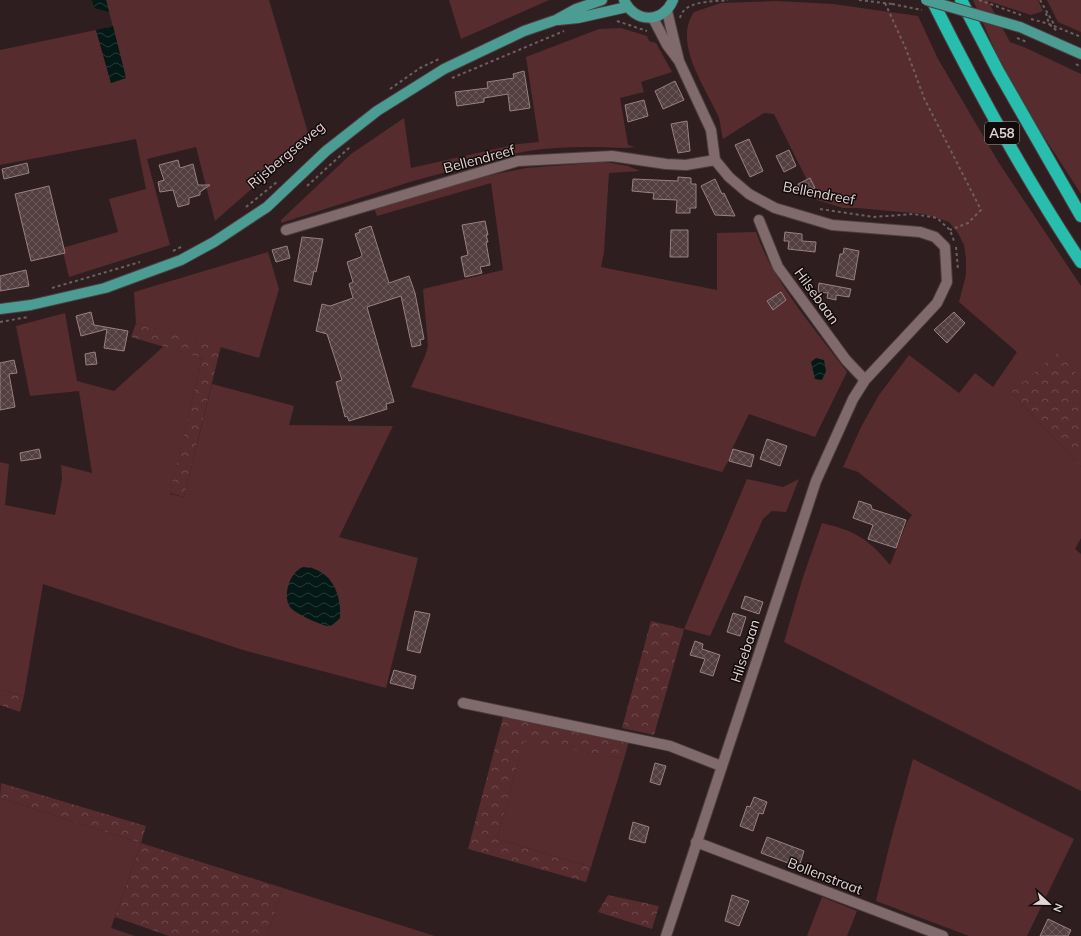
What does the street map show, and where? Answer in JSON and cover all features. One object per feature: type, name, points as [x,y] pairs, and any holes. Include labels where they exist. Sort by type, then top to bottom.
[{"type":"highway","name":"A58","points":[[932,0],[975,86],[1017,160],[1081,262]]},
{"type":"highway","name":"A58","points":[[961,0],[998,72],[1081,216]]},
{"type":"main road","name":"Rijsbergseweg","points":[[0,309],[31,305],[106,288],[181,260],[214,242],[267,207],[326,151],[377,111],[444,68],[524,31],[556,20],[576,9],[602,0]]},
{"type":"main road","points":[[626,3],[639,16],[653,18],[667,11],[673,0]]},
{"type":"main road","points":[[926,0],[1020,27],[1081,54]]},
{"type":"main road","name":"Rijsbergseweg","points":[[556,20],[578,18],[626,3]]},
{"type":"street","points":[[667,11],[679,61]]},
{"type":"street","points":[[653,18],[667,44],[679,61],[711,130],[715,160]]},
{"type":"street","name":"Bellendreef","points":[[286,230],[518,162],[612,156],[666,164],[686,165],[715,160],[729,177],[749,194],[775,208],[832,224],[920,232],[935,237],[945,247],[948,266]]},
{"type":"street","name":"Hilsebaan","points":[[759,220],[778,266],[846,360],[865,380]]},
{"type":"street","name":"Hilsebaan","points":[[666,936],[816,480],[853,399],[865,380],[937,303],[948,282],[948,266]]},
{"type":"street","points":[[463,703],[670,746],[721,766]]},
{"type":"street","name":"Bollenstraat","points":[[696,842],[943,936]]},
{"type":"path","points":[[695,0],[695,4],[728,0]]},
{"type":"path","points":[[859,0],[892,4]]},
{"type":"path","points":[[979,0],[1056,26],[1081,37]]},
{"type":"path","points":[[1040,0],[1049,24]]},
{"type":"path","points":[[885,3],[906,49],[924,98],[981,210],[968,224],[950,230],[958,251],[958,264]]},
{"type":"path","points":[[1046,13],[1056,26]]},
{"type":"path","points":[[615,20],[650,32]]},
{"type":"path","points":[[389,90],[420,68],[440,58]]},
{"type":"path","name":"Rijsbergseweg","points":[[244,208],[281,178]]},
{"type":"path","name":"Bellendreef","points":[[818,209],[874,216],[913,214],[937,218],[950,230]]},
{"type":"path","points":[[170,252],[184,245]]},
{"type":"path","points":[[50,289],[148,260]]},
{"type":"green space","points":[[106,0],[269,0],[309,136],[215,221],[196,147],[147,159],[170,245],[69,277],[62,248],[118,232],[109,199],[146,189],[136,139],[0,165],[0,50],[96,30],[111,83],[126,78]]},
{"type":"green space","points":[[449,0],[549,0],[461,39]]},
{"type":"green space","points":[[973,0],[1038,0],[1043,11],[1031,15],[988,1],[1010,42],[1081,74],[1081,194],[1026,109],[1000,62]]},
{"type":"green space","points":[[1047,0],[1081,0],[1081,32],[1058,22]]},
{"type":"green space","points":[[775,1],[833,4],[918,16],[938,59],[999,163],[1081,286],[1081,380],[1060,352],[1011,392],[1081,467],[1081,538],[1075,549],[1081,554],[1081,791],[784,642],[803,577],[822,523],[843,529],[860,537],[875,548],[890,565],[907,522],[912,515],[858,472],[843,467],[861,427],[879,395],[909,355],[959,393],[975,373],[993,387],[1017,352],[959,302],[966,275],[966,259],[964,245],[958,233],[949,222],[924,214],[843,208],[817,200],[774,114],[764,113],[723,139],[719,118],[700,80],[689,52],[687,38],[688,25],[694,12],[721,3]]},
{"type":"green space","points":[[621,28],[647,36],[649,41],[656,43],[672,72],[641,82],[644,92],[620,98],[628,145],[635,147],[560,148],[518,153],[413,181],[281,223],[281,220],[351,154],[404,118],[411,168],[518,144],[539,142],[526,57],[599,29]]},
{"type":"green space","points":[[605,162],[628,166],[640,171],[609,173],[604,252],[601,267],[717,290],[717,233],[756,232],[763,251],[784,287],[847,372],[815,437],[749,414],[733,447],[729,460],[722,472],[411,387],[428,346],[423,289],[503,270],[491,183],[377,216],[374,208],[464,181],[526,168]]},
{"type":"green space","points":[[268,252],[279,289],[259,358],[136,323],[134,292]]},
{"type":"green space","points":[[65,313],[77,381],[114,391],[164,346],[202,358],[170,494],[184,497],[212,384],[294,406],[289,425],[393,426],[339,537],[418,558],[386,688],[243,650],[43,584],[24,696],[0,689],[0,462],[9,464],[5,505],[55,515],[62,479],[61,465],[92,473],[79,391],[30,396],[16,326]],"holes":[[[311,567],[330,579],[290,607],[287,597],[291,579]]]},
{"type":"green space","points":[[136,323],[221,346],[184,497],[170,493],[202,358],[131,337]]},
{"type":"green space","points":[[1060,351],[1081,380],[1081,467],[1011,392]]},
{"type":"green space","points":[[747,479],[783,487],[799,479],[786,512],[772,511],[763,519],[710,636],[684,629]]},
{"type":"green space","points":[[651,621],[684,629],[654,735],[622,728]]},
{"type":"green space","points":[[0,689],[24,696],[20,712],[0,705]]},
{"type":"green space","points":[[503,717],[629,741],[624,759],[524,741],[497,839],[591,867],[586,882],[468,849]]},
{"type":"green space","points":[[524,740],[624,759],[591,867],[497,839]]},
{"type":"green space","points":[[913,759],[1074,839],[1027,936],[969,936],[876,901]]},
{"type":"green space","points":[[1,783],[146,826],[141,843],[0,798]]},
{"type":"green space","points":[[0,798],[141,843],[111,928],[135,936],[0,936]]},
{"type":"green space","points":[[141,843],[283,888],[267,936],[169,936],[115,917]]},
{"type":"green space","points":[[283,888],[435,936],[267,936]]},
{"type":"green space","points":[[608,895],[659,906],[652,929],[598,912]]},
{"type":"green space","points":[[822,897],[857,911],[847,936],[807,936]]},
{"type":"water","points":[[92,0],[106,0],[109,12],[94,8]]},
{"type":"water","points":[[113,26],[126,78],[111,83],[96,30]]},
{"type":"water","points":[[816,358],[824,360],[826,371],[822,380],[815,379],[811,362]]},
{"type":"water","points":[[303,567],[312,568],[327,577],[336,591],[339,600],[340,618],[330,626],[309,619],[297,613],[290,607],[287,590],[294,574]]},
{"type":"building","points":[[524,71],[530,108],[510,111],[508,94],[484,98],[484,102],[457,106],[455,92],[488,88],[487,82],[514,78],[513,74]]},
{"type":"building","points":[[675,81],[684,100],[663,109],[655,91]]},
{"type":"building","points":[[644,100],[648,116],[628,122],[625,105]]},
{"type":"building","points":[[687,121],[690,151],[678,153],[671,124]]},
{"type":"building","points":[[749,139],[763,171],[750,177],[735,145]]},
{"type":"building","points":[[789,150],[796,166],[784,172],[776,156]]},
{"type":"building","points":[[178,160],[180,168],[193,164],[198,185],[210,185],[200,192],[200,195],[189,198],[189,204],[178,207],[173,190],[160,192],[158,182],[164,180],[159,165]]},
{"type":"building","points":[[27,163],[29,173],[4,179],[2,169]]},
{"type":"building","points":[[678,177],[691,178],[691,184],[696,184],[696,208],[690,208],[690,213],[676,213],[677,200],[653,199],[654,193],[632,191],[633,179],[678,181]]},
{"type":"building","points":[[810,178],[815,188],[802,194],[798,184]]},
{"type":"building","points":[[715,179],[722,194],[724,193],[735,216],[715,215],[701,186]]},
{"type":"building","points":[[49,186],[65,253],[31,261],[15,194]]},
{"type":"building","points":[[485,221],[488,235],[486,235],[488,242],[486,242],[490,265],[480,267],[482,273],[465,277],[461,257],[468,255],[462,225]]},
{"type":"building","points":[[371,226],[389,283],[409,276],[415,293],[424,339],[420,340],[421,345],[412,347],[401,296],[367,307],[394,402],[386,404],[387,409],[349,421],[347,416],[345,417],[336,382],[342,380],[327,334],[316,331],[322,304],[330,306],[353,298],[349,284],[353,282],[347,262],[361,257],[362,255],[355,234],[360,232],[359,230]]},
{"type":"building","points":[[671,230],[688,230],[688,257],[670,257]]},
{"type":"building","points":[[785,232],[802,234],[802,241],[816,242],[815,252],[788,249],[789,241],[784,241]]},
{"type":"building","points":[[302,237],[323,239],[316,272],[314,271],[311,285],[294,281]]},
{"type":"building","points":[[287,246],[290,258],[276,262],[272,250]]},
{"type":"building","points":[[844,248],[859,251],[854,280],[836,276],[840,254],[843,254]]},
{"type":"building","points":[[26,270],[29,286],[0,291],[0,276]]},
{"type":"building","points":[[819,283],[851,289],[849,297],[836,295],[836,300],[827,298],[828,293],[818,292]]},
{"type":"building","points":[[781,292],[786,300],[773,310],[767,301]]},
{"type":"building","points":[[91,312],[94,325],[128,331],[124,351],[104,348],[107,329],[81,336],[76,316]]},
{"type":"building","points":[[954,312],[965,323],[947,343],[934,330]]},
{"type":"building","points":[[95,352],[97,364],[86,365],[85,354]]},
{"type":"building","points":[[14,360],[17,373],[9,374],[15,407],[0,410],[0,363]]},
{"type":"building","points":[[767,439],[787,446],[780,466],[760,459]]},
{"type":"building","points":[[39,449],[41,458],[21,461],[20,453]]},
{"type":"building","points":[[733,449],[754,455],[751,467],[729,461]]},
{"type":"building","points":[[859,501],[871,505],[872,509],[906,520],[896,548],[868,539],[873,525],[853,518]]},
{"type":"building","points":[[745,596],[763,602],[759,614],[741,608]]},
{"type":"building","points":[[415,611],[430,614],[420,653],[407,650]]},
{"type":"building","points":[[733,613],[746,617],[740,636],[727,632]]},
{"type":"building","points":[[695,641],[703,644],[702,649],[720,655],[713,676],[700,672],[705,659],[690,655]]},
{"type":"building","points":[[394,670],[416,676],[413,689],[390,683]]},
{"type":"building","points":[[655,763],[666,766],[660,785],[650,782]]},
{"type":"building","points":[[754,797],[767,802],[763,814],[759,813],[753,831],[740,826],[747,806],[750,807]]},
{"type":"building","points":[[633,822],[649,827],[645,843],[629,839]]},
{"type":"building","points":[[767,837],[804,851],[799,867],[761,853]]},
{"type":"building","points":[[732,895],[749,901],[739,926],[725,921]]},
{"type":"building","points":[[1048,919],[1071,930],[1068,936],[1040,936]]}]
